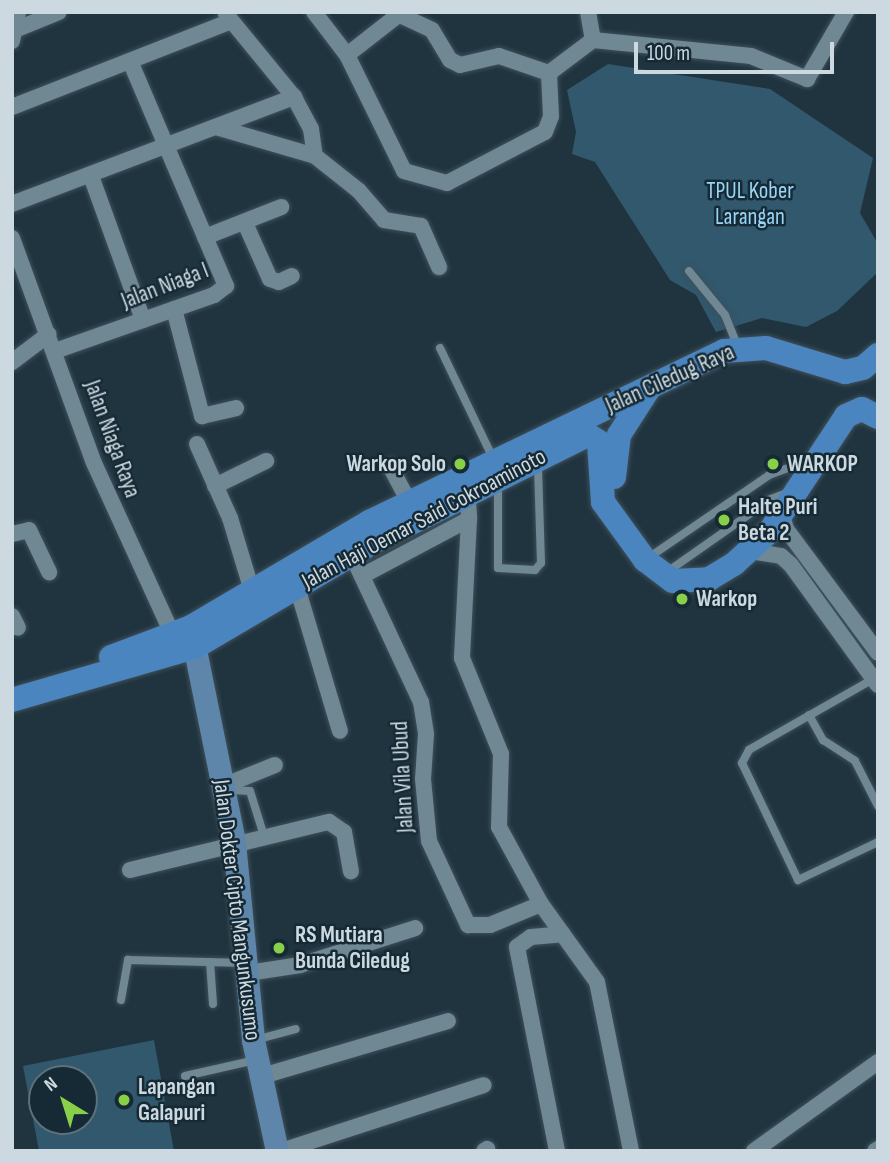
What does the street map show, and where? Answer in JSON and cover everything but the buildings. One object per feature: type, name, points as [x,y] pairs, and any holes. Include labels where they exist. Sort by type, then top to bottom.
[{"type":"main road","name":"Jalan Ciledug Raya","points":[[541,447],[582,428],[658,382],[738,348],[765,348],[845,372],[863,368],[878,355]]},
{"type":"main road","points":[[629,538],[616,492],[615,449],[631,410],[658,382]]},
{"type":"main road","points":[[582,428],[599,440],[601,498],[629,538],[661,572],[709,579],[750,551],[789,503],[843,419],[872,413]]},
{"type":"main road","name":"Jalan Haji Oemar Said Cokroaminoto","points":[[12,699],[184,641],[297,587],[357,565],[466,484],[541,447]]},
{"type":"main road","name":"Jalan Haji Oemar Said Cokroaminoto","points":[[12,684],[184,641],[252,591],[409,502],[466,484]]},
{"type":"main road","name":"Jalan Dokter Cipto Mangunkusumo","points":[[184,641],[223,788],[234,842],[256,1059],[279,1151]]},
{"type":"street","points":[[16,27],[59,12]]},
{"type":"street","points":[[314,12],[346,55],[404,171],[447,183],[545,132],[551,116],[550,73]]},
{"type":"street","points":[[588,12],[593,40]]},
{"type":"street","points":[[550,73],[593,40],[751,56],[807,79],[846,12]]},
{"type":"street","points":[[346,55],[401,14],[432,30],[450,60],[460,65],[499,56],[550,73]]},
{"type":"street","points":[[12,107],[131,63],[228,17],[294,97],[311,129],[315,156]]},
{"type":"street","name":"Jalan Niaga I","points":[[55,351],[174,309],[226,286],[131,63]]},
{"type":"street","points":[[12,204],[294,97]]},
{"type":"street","points":[[216,127],[315,156],[359,191],[384,220],[421,226],[439,267]]},
{"type":"street","points":[[91,176],[143,320]]},
{"type":"street","points":[[205,237],[245,223],[281,206]]},
{"type":"street","points":[[245,223],[270,279],[279,282],[292,276]]},
{"type":"street","name":"Jalan Niaga Raya","points":[[12,238],[117,519],[184,641]]},
{"type":"street","points":[[174,309],[202,416],[236,408]]},
{"type":"street","points":[[12,362],[49,334]]},
{"type":"street","points":[[197,444],[230,518],[252,591]]},
{"type":"street","points":[[215,486],[266,461]]},
{"type":"street","points":[[390,466],[409,502]]},
{"type":"street","points":[[466,484],[469,519],[462,658],[501,754],[499,827],[541,904],[597,982],[631,1151]]},
{"type":"street","points":[[789,503],[786,528],[878,653]]},
{"type":"street","points":[[357,565],[469,519]]},
{"type":"street","points":[[12,534],[29,530],[49,572]]},
{"type":"street","points":[[750,551],[781,556],[801,576],[877,680]]},
{"type":"street","points":[[801,576],[814,563]]},
{"type":"street","name":"Jalan Vila Ubud","points":[[357,565],[421,702],[426,734],[423,779],[429,841],[468,925],[490,925],[541,904]]},
{"type":"street","points":[[297,587],[340,731]]},
{"type":"street","points":[[833,621],[846,609]]},
{"type":"street","points":[[223,788],[275,765]]},
{"type":"street","points":[[130,870],[234,842],[328,822],[338,825],[344,832],[351,871]]},
{"type":"street","points":[[247,968],[300,965],[415,928]]},
{"type":"street","points":[[556,1151],[516,947],[531,937],[563,934]]},
{"type":"street","points":[[256,1059],[448,1021]]},
{"type":"street","points":[[754,1151],[878,1062]]},
{"type":"street","points":[[279,1151],[484,1084]]},
{"type":"lane","points":[[689,271],[725,315],[738,348]]},
{"type":"lane","points":[[440,348],[496,468],[498,568],[535,570],[541,563],[541,447]]},
{"type":"lane","points":[[661,572],[769,475],[816,458]]},
{"type":"lane","points":[[661,572],[771,499],[789,503]]},
{"type":"lane","points":[[661,572],[712,567],[789,503]]},
{"type":"lane","points":[[877,680],[748,750],[742,758],[795,877],[806,880],[878,842]]},
{"type":"lane","points":[[809,715],[823,740],[855,761],[878,806]]},
{"type":"lane","points":[[223,788],[250,791],[264,836]]},
{"type":"lane","points":[[121,1000],[128,960],[211,962],[247,968]]},
{"type":"lane","points":[[211,962],[213,1004]]},
{"type":"lane","points":[[184,1076],[256,1059],[296,1029]]},
{"type":"green space","name":"TPUL Kober Larangan","points":[[608,64],[770,89],[873,158],[860,213],[878,244],[878,272],[837,311],[806,327],[762,318],[716,332],[696,295],[670,280],[595,162],[572,154],[576,132],[567,90]]},
{"type":"green space","name":"Lapangan Galapuri","points":[[154,1040],[174,1151],[39,1151],[36,1135],[98,1135],[98,1065],[28,1065]]},
{"type":"green space","name":"Lapangan Galapuri","points":[[28,1065],[28,1093],[23,1066]]},
{"type":"place","name":"Warkop Solo","points":[[460,464]]},
{"type":"place","name":"WARKOP","points":[[773,464]]},
{"type":"place","name":"Halte Puri Beta 2","points":[[724,520]]},
{"type":"place","name":"Warkop","points":[[682,599]]},
{"type":"place","name":"RS Mutiara Bunda Ciledug","points":[[279,948]]},
{"type":"place","name":"Lapangan Galapuri","points":[[124,1100]]}]
